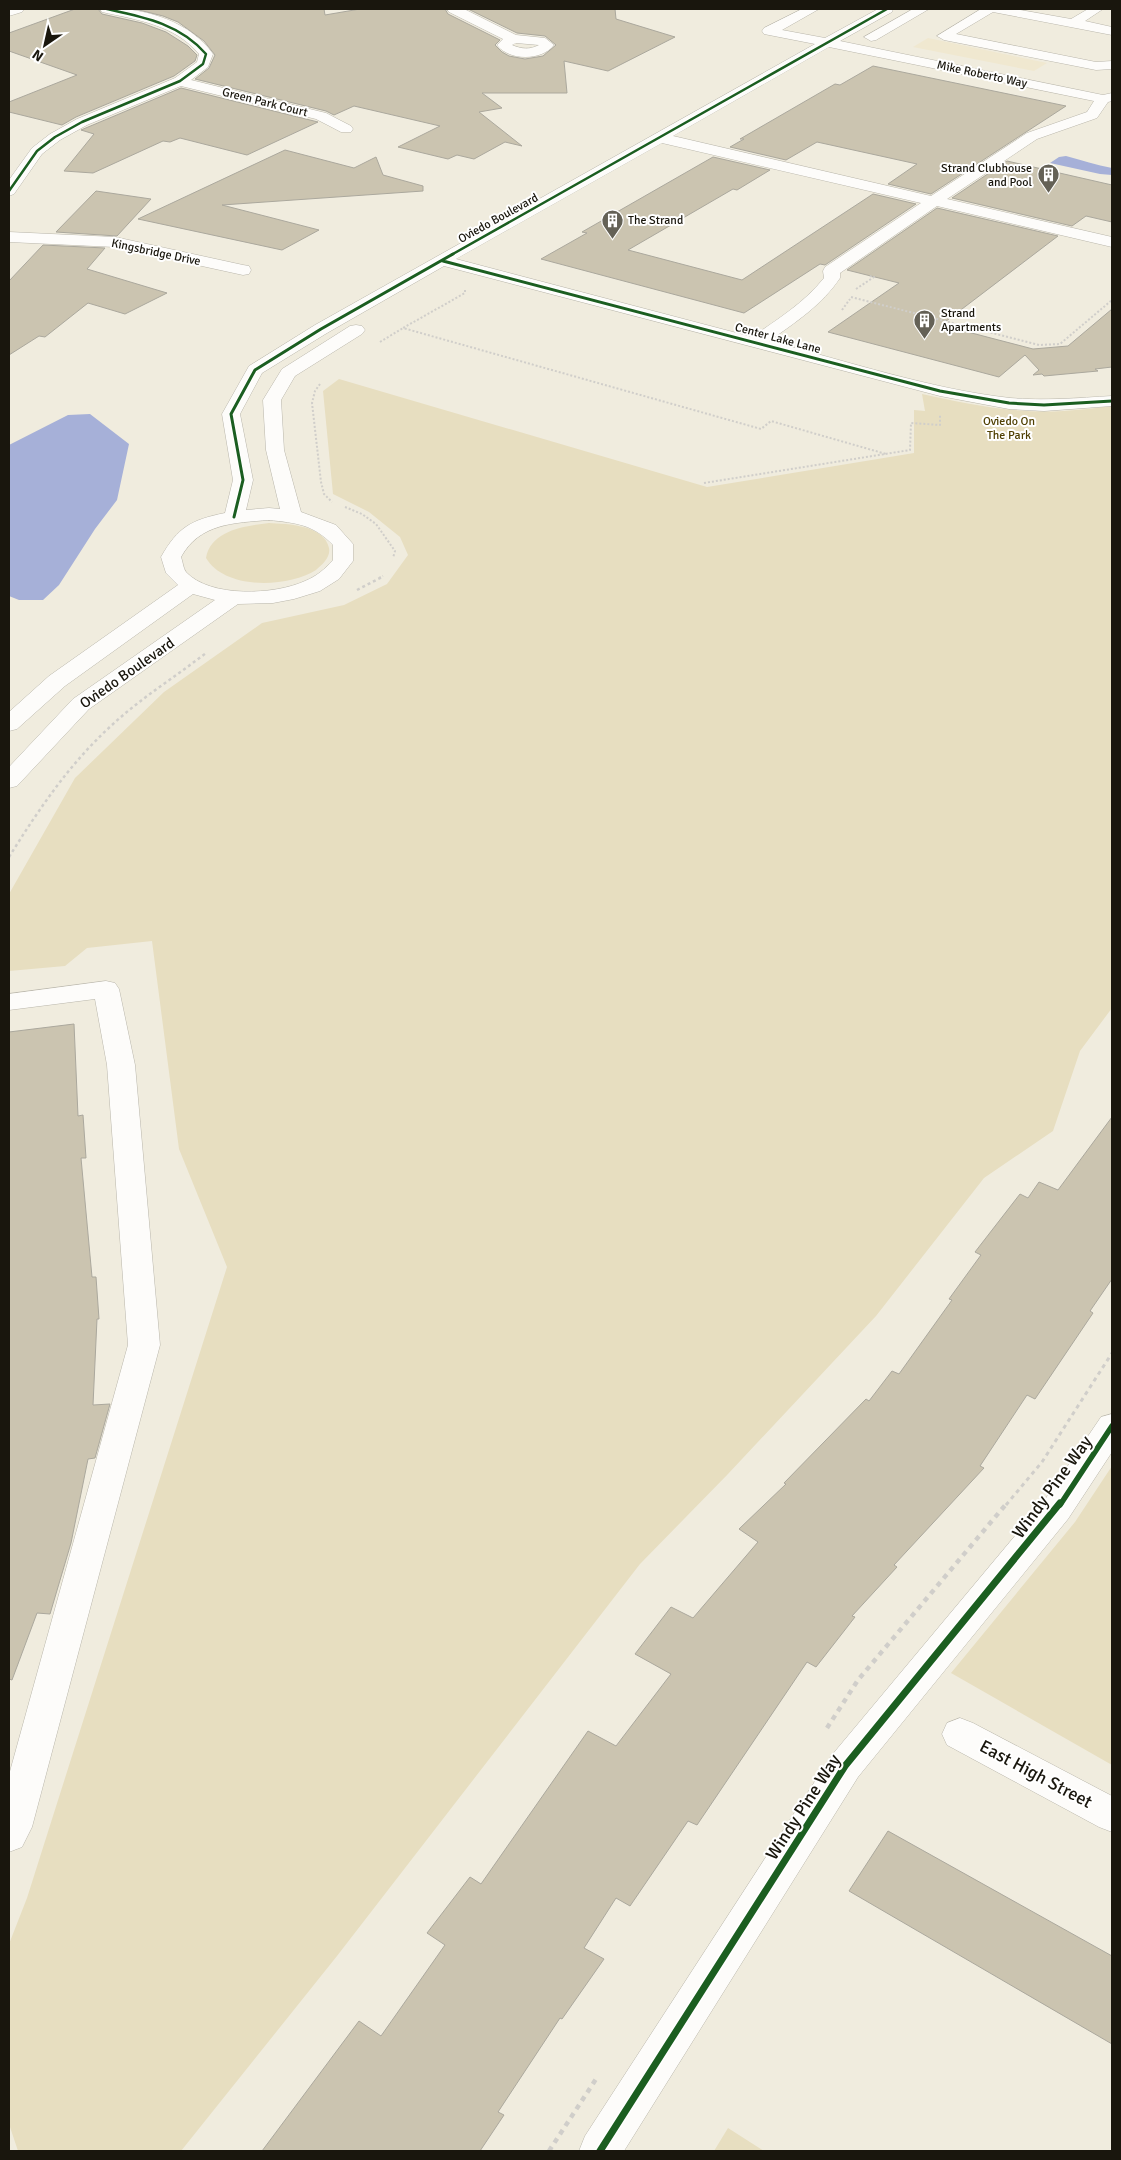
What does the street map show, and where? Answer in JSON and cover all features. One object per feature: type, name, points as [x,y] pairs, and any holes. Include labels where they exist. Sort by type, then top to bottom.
[{"type":"street","points":[[9,12],[17,9]]},
{"type":"street","points":[[9,191],[37,151],[55,137],[82,122],[180,81],[203,64],[206,54],[200,44],[172,27],[148,18],[107,9]]},
{"type":"street","points":[[454,9],[516,39]]},
{"type":"street","name":"Mike Roberto Way","points":[[812,9],[769,31],[1108,98]]},
{"type":"street","name":"Oviedo Boulevard","points":[[234,517],[243,480],[231,414],[255,370],[321,329],[443,261],[663,145],[826,42],[887,9]]},
{"type":"street","points":[[995,9],[1112,31]]},
{"type":"street","points":[[1073,24],[1093,11],[1112,18]]},
{"type":"street","points":[[827,62],[922,12]]},
{"type":"street","points":[[953,14],[980,18]]},
{"type":"street","points":[[980,18],[944,36],[1096,66],[1112,65]]},
{"type":"street","name":"Green Park Court","points":[[180,81],[321,116],[346,130]]},
{"type":"street","points":[[756,342],[804,308],[821,293],[832,278],[832,271],[1032,136],[1092,115],[1108,98]]},
{"type":"street","name":"Oviedo Boulevard","points":[[663,145],[683,143],[700,134]]},
{"type":"street","points":[[683,143],[1112,242]]},
{"type":"street","name":"Kingsbridge Drive","points":[[9,237],[115,242],[243,270]]},
{"type":"street","name":"Oviedo Boulevard","points":[[446,279],[486,256]]},
{"type":"street","name":"Center Lake Lane","points":[[443,261],[940,391],[1009,403],[1044,405],[1112,401]]},
{"type":"street","points":[[292,517],[275,450],[272,400],[288,373],[366,325]]},
{"type":"street","points":[[270,514],[292,517],[303,518],[329,529],[343,544],[343,561],[328,578],[300,591],[265,598],[234,597],[197,588],[177,574],[171,558],[181,540],[203,526],[234,517],[270,514]]},
{"type":"street","points":[[9,724],[57,681],[192,585]]},
{"type":"street","name":"Oviedo Boulevard","points":[[9,781],[81,704],[234,597]]},
{"type":"street","points":[[9,1002],[106,989],[121,1065],[144,1345],[13,1828],[9,1835]]},
{"type":"street","name":"Windy Pine Way","points":[[600,2151],[845,1766],[1056,1510],[1112,1426]]},
{"type":"street","name":"East High Street","points":[[960,1734],[1112,1815]]},
{"type":"path","points":[[378,344],[465,293],[465,290],[472,290]]},
{"type":"path","points":[[851,297],[1039,345],[1060,344],[1112,300]]},
{"type":"path","points":[[403,328],[761,429],[771,421],[886,454]]},
{"type":"path","points":[[324,380],[315,391],[312,403],[324,494],[332,502],[354,510],[377,524],[389,545],[395,551],[393,558]]},
{"type":"path","points":[[704,483],[910,450],[911,423],[940,425],[940,409]]},
{"type":"path","points":[[350,592],[382,576]]},
{"type":"path","points":[[9,857],[38,808],[74,764],[112,725],[145,697],[206,652]]},
{"type":"shaded area","points":[[928,38],[1047,63],[1034,71],[913,47]]},
{"type":"green space","name":"Oviedo On The Park","points":[[339,379],[707,487],[914,453],[914,410],[925,411],[922,394],[974,405],[1010,410],[1045,412],[1112,406],[1112,1008],[1080,1051],[1053,1131],[984,1178],[876,1316],[728,1474],[640,1564],[337,1956],[181,2151],[18,2151],[9,2124],[9,1944],[27,1898],[227,1267],[179,1149],[152,941],[87,948],[65,966],[9,971],[9,894],[75,778],[164,692],[262,623],[344,605],[387,584],[408,555],[400,537],[369,512],[333,494],[323,391]]},
{"type":"green space","points":[[269,523],[295,525],[313,530],[326,540],[329,548],[327,558],[316,570],[304,576],[273,583],[257,583],[227,576],[215,568],[206,558],[209,549],[222,535],[240,528]]},
{"type":"green space","points":[[1112,1466],[1112,1765],[951,1673],[1075,1522]]},
{"type":"green space","points":[[728,2128],[764,2151],[714,2151]]},
{"type":"water","points":[[1066,156],[1112,168],[1112,175],[1050,163],[1059,157]]},
{"type":"water","points":[[90,414],[129,444],[117,500],[95,529],[59,585],[43,600],[19,600],[9,596],[9,445],[68,415]]},
{"type":"building","points":[[75,9],[98,9],[102,14],[142,23],[166,32],[188,46],[197,55],[195,61],[174,76],[76,117],[62,125],[9,112],[9,102],[77,75],[9,51],[9,33]]},
{"type":"building","points":[[135,9],[324,9],[325,15],[360,9],[445,9],[448,14],[500,40],[495,45],[502,52],[509,56],[525,59],[543,56],[556,45],[545,36],[517,33],[468,9],[615,9],[616,19],[675,37],[608,71],[564,61],[567,93],[482,93],[502,108],[479,112],[522,146],[505,142],[474,159],[457,155],[448,159],[398,147],[440,126],[354,106],[334,115],[326,111],[195,79],[209,68],[215,55],[204,41],[178,22]]},
{"type":"building","points":[[873,66],[1066,106],[931,194],[888,184],[917,164],[817,142],[786,160],[730,147],[744,139],[740,139],[835,84],[840,85]]},
{"type":"building","points":[[181,88],[318,122],[247,155],[180,138],[170,142],[163,141],[93,173],[64,171],[94,134],[81,130]]},
{"type":"building","points":[[285,150],[354,168],[376,157],[383,175],[423,186],[423,191],[222,205],[319,230],[282,250],[138,219]]},
{"type":"building","name":"The Strand","points":[[713,157],[770,170],[737,190],[733,189],[628,250],[742,280],[873,194],[916,204],[825,265],[820,264],[744,313],[541,259],[587,233],[582,232]]},
{"type":"building","name":"Strand Clubhouse and Pool","points":[[1007,161],[1112,185],[1112,222],[1086,216],[1072,226],[952,198]]},
{"type":"building","points":[[96,191],[151,199],[117,236],[56,232]]},
{"type":"building","points":[[937,208],[1058,236],[941,325],[1033,349],[1068,346],[1112,309],[1112,367],[1095,369],[1098,371],[1044,376],[1042,374],[1033,375],[1039,370],[1025,355],[999,377],[828,332],[899,283],[847,270]]},
{"type":"building","points":[[43,245],[105,248],[87,269],[167,293],[125,314],[88,303],[45,337],[39,336],[9,355],[9,281]]},
{"type":"building","points":[[74,1024],[78,1116],[83,1115],[86,1158],[81,1158],[92,1277],[96,1277],[99,1319],[97,1319],[93,1405],[110,1404],[95,1458],[88,1459],[71,1543],[50,1614],[37,1613],[12,1680],[9,1679],[9,1032]]},
{"type":"building","points":[[1112,1117],[1112,1279],[1090,1311],[1093,1313],[1035,1399],[1027,1395],[980,1466],[984,1468],[894,1565],[897,1567],[852,1616],[855,1617],[816,1667],[807,1662],[697,1825],[688,1821],[630,1906],[616,1898],[584,1948],[604,1959],[562,2019],[560,2018],[498,2112],[504,2115],[480,2151],[262,2151],[359,2021],[381,2036],[445,1945],[427,1933],[470,1877],[481,1884],[588,1731],[616,1746],[671,1674],[635,1654],[671,1607],[693,1618],[758,1542],[739,1529],[786,1484],[784,1483],[866,1399],[869,1401],[892,1371],[899,1374],[952,1300],[949,1299],[981,1255],[975,1252],[1020,1194],[1028,1198],[1039,1182],[1058,1190]]},
{"type":"building","points":[[888,1831],[1112,1956],[1112,2044],[849,1891]]},
{"type":"cycle path","points":[[9,191],[37,151],[55,137],[82,122],[180,81],[203,64],[206,54],[197,43],[175,28],[107,9]]},
{"type":"cycle path","points":[[234,517],[243,480],[231,414],[255,370],[321,329],[887,9]]},
{"type":"cycle path","points":[[443,261],[940,391],[1009,403],[1044,405],[1112,401]]},
{"type":"cycle path","points":[[600,2151],[845,1766],[1056,1510],[1112,1426]]},
{"type":"place","name":"Strand Clubhouse and Pool","points":[[1048,194]]},
{"type":"place","name":"The Strand","points":[[612,239]]},
{"type":"place","name":"Strand Apartments","points":[[925,339]]}]
